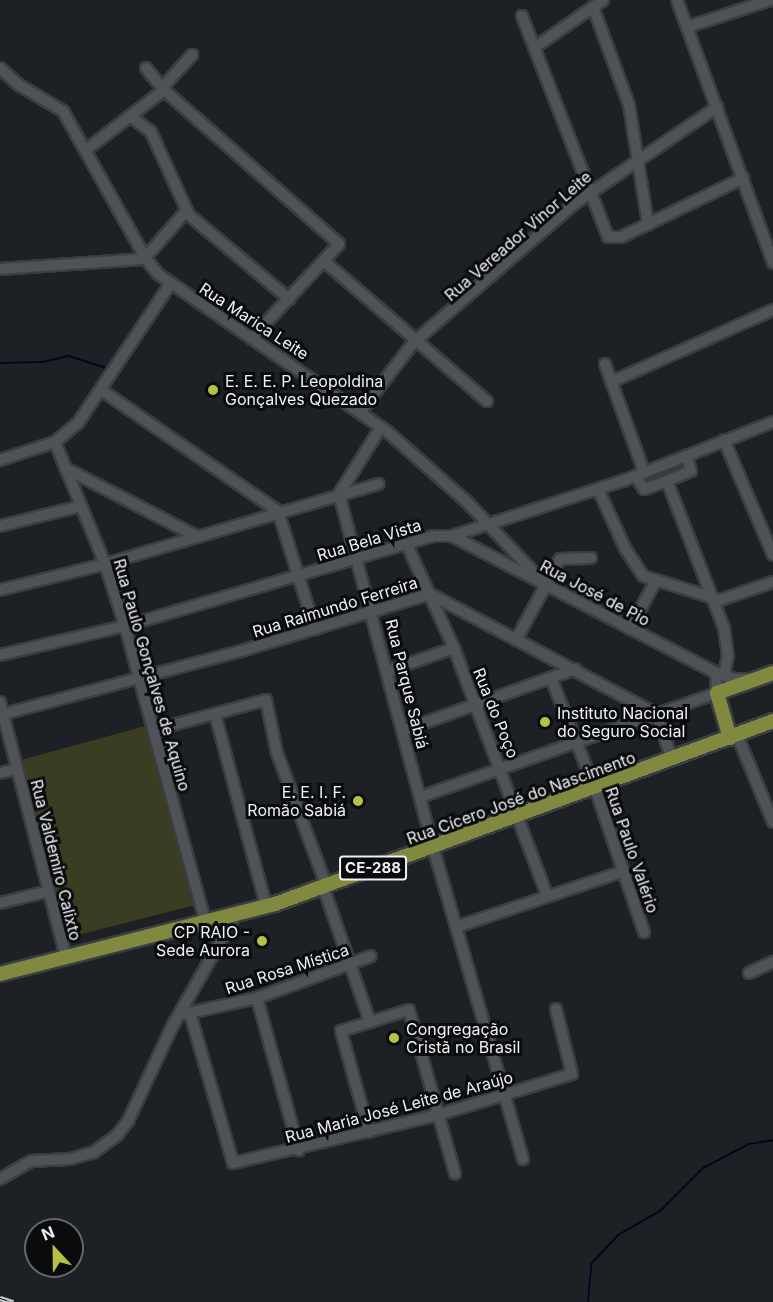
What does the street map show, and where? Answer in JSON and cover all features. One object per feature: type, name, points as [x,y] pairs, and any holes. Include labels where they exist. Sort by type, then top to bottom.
[{"type":"main road","points":[[733,736],[717,693],[773,673]]},
{"type":"main road","name":"Rua Cícero José do Nascimento","points":[[0,974],[266,906],[519,817],[773,721]]},
{"type":"street","points":[[534,48],[603,0]]},
{"type":"street","points":[[677,0],[773,262]]},
{"type":"street","points":[[687,27],[771,0],[773,5]]},
{"type":"street","points":[[593,7],[629,105],[648,224]]},
{"type":"street","points":[[522,16],[591,191],[605,234],[613,239],[742,178]]},
{"type":"street","points":[[86,150],[163,89],[192,55]]},
{"type":"street","points":[[0,68],[18,85],[57,106],[71,123],[142,259]]},
{"type":"street","points":[[146,68],[163,89],[339,244],[251,339]]},
{"type":"street","name":"Rua Vereador Vinor Leite","points":[[361,411],[418,340],[591,191],[717,107]]},
{"type":"street","points":[[130,116],[151,132],[187,212],[289,298]]},
{"type":"street","points":[[0,269],[142,259],[187,212]]},
{"type":"street","name":"Rua Marica Leite","points":[[142,259],[158,274],[251,339],[361,411],[381,427],[487,522],[546,584]]},
{"type":"street","points":[[324,261],[488,401]]},
{"type":"street","points":[[0,460],[55,442],[78,423],[171,283]]},
{"type":"street","points":[[611,382],[773,310]]},
{"type":"street","points":[[605,364],[644,489],[692,471],[687,456]]},
{"type":"street","points":[[100,390],[278,511],[315,629]]},
{"type":"street","name":"Rua Bela Vista","points":[[0,655],[125,626],[357,560],[439,534],[452,536],[487,522],[598,489],[773,422]]},
{"type":"street","points":[[339,494],[381,427]]},
{"type":"street","points":[[724,440],[773,555]]},
{"type":"street","name":"Rua Paulo Gonçalves de Aquino","points":[[55,442],[105,564],[125,626],[205,921]]},
{"type":"street","points":[[65,468],[194,535]]},
{"type":"street","points":[[420,797],[717,693],[727,647],[715,600],[667,481]]},
{"type":"street","points":[[0,590],[105,564],[194,535],[379,484]]},
{"type":"street","points":[[598,489],[636,567],[644,576],[715,600],[730,598],[773,582]]},
{"type":"street","name":"Rua Parque Sabiá","points":[[339,494],[373,612],[433,848],[523,1159]]},
{"type":"street","points":[[0,526],[81,506]]},
{"type":"street","name":"Rua José de Pio","points":[[452,536],[720,675]]},
{"type":"street","name":"Rua do Poço","points":[[407,544],[454,648],[547,896]]},
{"type":"street","points":[[516,639],[561,559],[591,558]]},
{"type":"street","points":[[630,629],[656,580]]},
{"type":"street","name":"Rua Raimundo Ferreira","points":[[2,714],[315,629],[429,594],[657,714]]},
{"type":"street","points":[[388,671],[454,648]]},
{"type":"street","points":[[404,730],[575,669]]},
{"type":"street","points":[[720,675],[740,680],[773,673]]},
{"type":"street","name":"Rua Paulo Valério","points":[[550,678],[595,789],[644,932]]},
{"type":"street","points":[[154,730],[266,700],[277,753],[325,886],[370,1022]]},
{"type":"street","name":"Rua Valdemiro Calixto","points":[[0,702],[66,958]]},
{"type":"street","points":[[215,714],[266,906]]},
{"type":"street","points":[[657,714],[672,760]]},
{"type":"street","points":[[733,736],[773,822]]},
{"type":"street","points":[[0,773],[17,769]]},
{"type":"street","points":[[456,927],[624,871]]},
{"type":"street","points":[[0,903],[49,891]]},
{"type":"street","points":[[0,1179],[31,1161],[76,1157],[110,1141],[128,1122],[178,1016],[236,914]]},
{"type":"street","name":"Rua Rosa Mística","points":[[178,1016],[257,998],[370,956]]},
{"type":"street","points":[[749,973],[773,962]]},
{"type":"street","points":[[257,998],[299,1150]]},
{"type":"street","name":"Rua Maria José Leite de Araújo","points":[[190,1013],[233,1163],[299,1150],[438,1115],[572,1074],[556,1009]]},
{"type":"street","points":[[369,1132],[341,1031],[409,1010],[455,1174]]},
{"type":"green space","points":[[685,458],[689,468],[648,485],[639,477]]},
{"type":"green space","points":[[149,725],[195,905],[67,938],[21,760]]},
{"type":"waterway","points":[[0,363],[42,362],[69,356],[106,368]]},
{"type":"waterway","points":[[588,1302],[591,1264],[618,1235],[660,1211],[703,1168],[749,1144],[773,1140]]},
{"type":"railway","points":[[0,1298],[13,1302]]},
{"type":"place","name":"E. E. E. P. Leopoldina Gonçalves Quezado","points":[[213,390]]},
{"type":"place","name":"Instituto Nacional do Seguro Social","points":[[545,722]]},
{"type":"place","name":"E. E. I. F. Romão Sabiá","points":[[358,801]]},
{"type":"place","name":"CP RAIO - Sede Aurora","points":[[262,941]]},
{"type":"place","name":"Congregação Cristã no Brasil","points":[[394,1038]]}]
